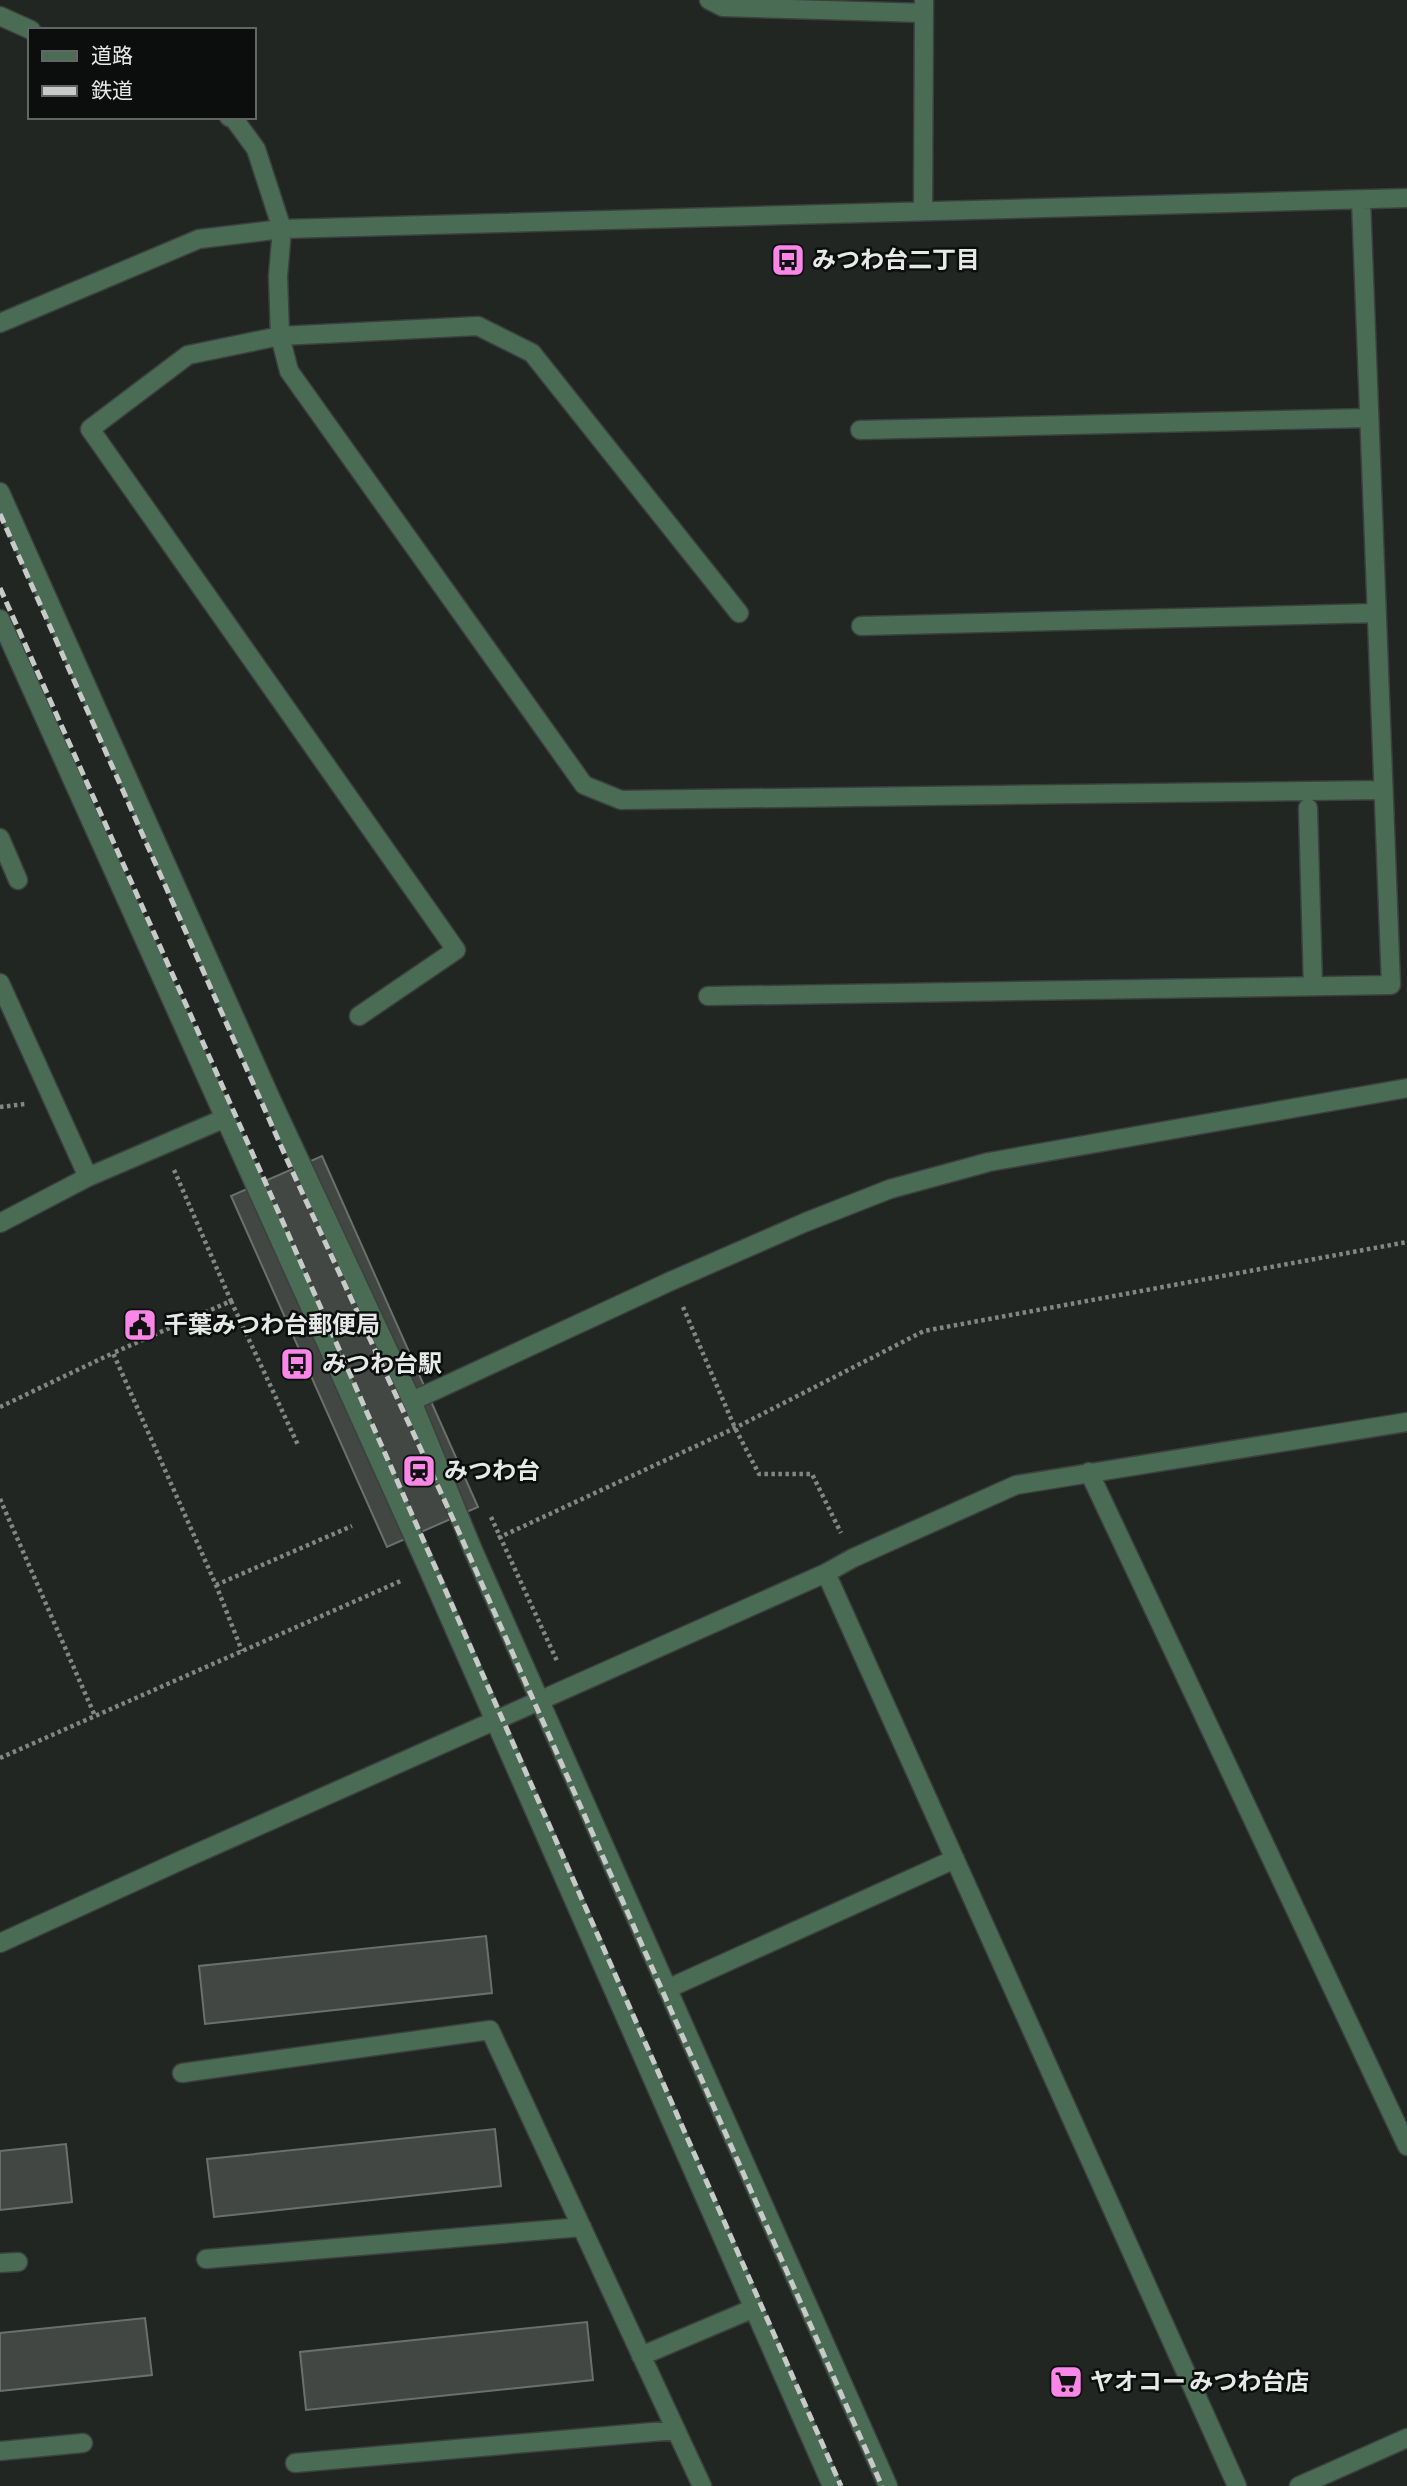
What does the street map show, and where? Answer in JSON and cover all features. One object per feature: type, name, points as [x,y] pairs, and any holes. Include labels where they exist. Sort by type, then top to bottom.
[{"type":"street","points":[[709,0],[723,8],[924,7],[923,211]]},
{"type":"street","points":[[0,16],[28,29]]},
{"type":"street","points":[[234,119],[256,149],[282,229],[278,276],[280,336],[289,371],[584,785],[621,800],[1383,790]]},
{"type":"street","points":[[0,323],[199,239],[282,229],[1407,198]]},
{"type":"street","points":[[708,996],[1391,985],[1361,200]]},
{"type":"street","points":[[359,1016],[456,950],[90,429],[187,355],[280,336],[478,326],[532,353],[739,613]]},
{"type":"street","points":[[860,430],[1369,418]]},
{"type":"street","points":[[0,492],[272,1101],[412,1401],[473,1550],[888,2486]]},
{"type":"street","points":[[861,626],[1377,612]]},
{"type":"street","points":[[0,619],[428,1569],[832,2486]]},
{"type":"street","points":[[1308,808],[1312,986]]},
{"type":"street","points":[[0,838],[18,880]]},
{"type":"street","points":[[0,983],[88,1177]]},
{"type":"street","points":[[412,1401],[671,1281],[806,1222],[890,1189],[989,1163],[1407,1088]]},
{"type":"street","points":[[0,1223],[88,1177],[223,1119]]},
{"type":"street","points":[[0,1943],[826,1573],[853,1558],[1016,1485],[1407,1422]]},
{"type":"street","points":[[1089,1472],[1407,2146]]},
{"type":"street","points":[[826,1573],[1237,2486]]},
{"type":"street","points":[[667,1989],[956,1859]]},
{"type":"street","points":[[182,2073],[490,2030],[702,2486]]},
{"type":"street","points":[[206,2259],[582,2227]]},
{"type":"street","points":[[641,2356],[752,2309]]},
{"type":"street","points":[[295,2463],[676,2430]]},
{"type":"street","points":[[1299,2486],[1407,2438]]},
{"type":"street","points":[[0,2451],[83,2443]]},
{"type":"path","points":[[163,1144],[298,1446]]},
{"type":"path","points":[[473,1550],[735,1428],[924,1331],[1407,1242]]},
{"type":"path","points":[[671,1281],[735,1428],[759,1474],[812,1474],[853,1558]]},
{"type":"path","points":[[0,1407],[231,1301]]},
{"type":"path","points":[[113,1353],[216,1585],[242,1651]]},
{"type":"path","points":[[0,1499],[94,1716]]},
{"type":"path","points":[[491,1517],[557,1661]]},
{"type":"path","points":[[216,1585],[352,1526]]},
{"type":"path","points":[[0,1758],[428,1569]]},
{"type":"building","points":[[322,1156],[478,1507],[387,1547],[231,1196]]},
{"type":"building","points":[[486,1936],[492,1993],[205,2024],[199,1966]]},
{"type":"building","points":[[495,2129],[501,2186],[214,2217],[207,2159]]},
{"type":"building","points":[[66,2144],[72,2202],[0,2210],[0,2151]]},
{"type":"building","points":[[145,2318],[152,2375],[0,2391],[0,2333]]},
{"type":"building","points":[[587,2322],[593,2380],[306,2410],[300,2352]]},
{"type":"railway","points":[[0,514],[289,1164],[454,1521],[882,2486]]},
{"type":"railway","points":[[0,588],[841,2486]]},
{"type":"place","name":"みつわ台二丁目","points":[[788,260]]},
{"type":"place","name":"千葉みつわ台郵便局","points":[[140,1325]]},
{"type":"place","name":"みつわ台駅","points":[[297,1364]]},
{"type":"place","name":"みつわ台","points":[[419,1471]]},
{"type":"place","name":"ヤオコー みつわ台店","points":[[1066,2382]]}]
